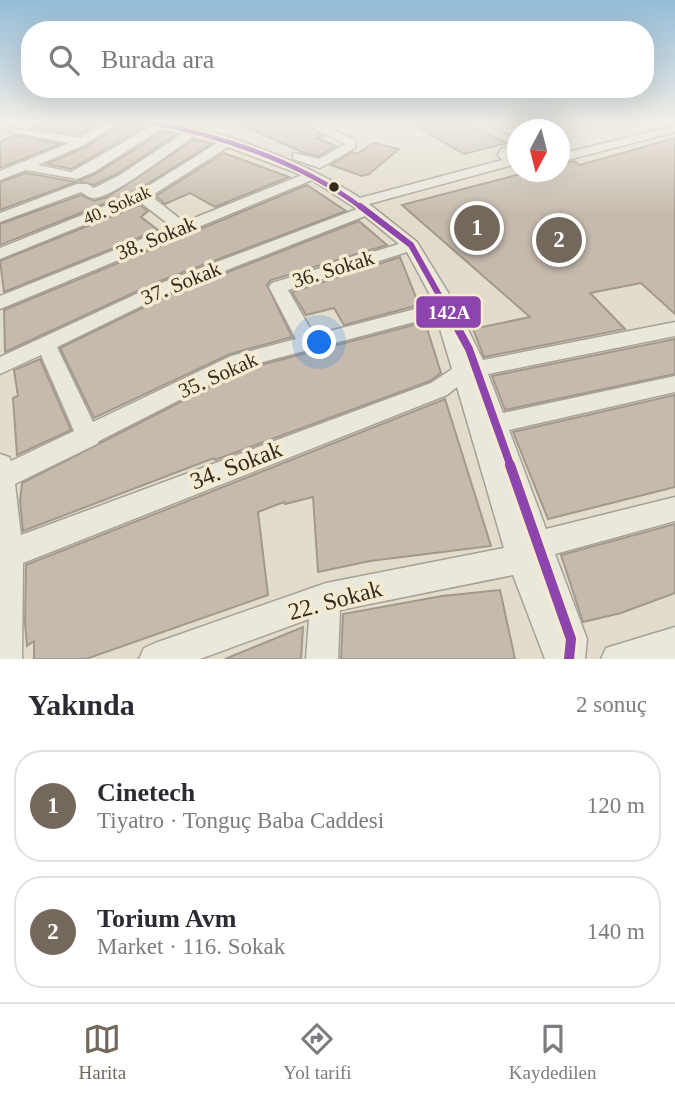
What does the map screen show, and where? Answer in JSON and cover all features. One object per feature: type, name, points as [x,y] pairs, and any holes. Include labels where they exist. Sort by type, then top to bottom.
[{"type":"street","points":[[0,176],[57,153]]},
{"type":"street","points":[[26,166],[72,176],[89,169],[113,153]]},
{"type":"street","points":[[0,218],[82,187],[94,194],[123,179],[162,153]]},
{"type":"street","name":"40. Sokak","points":[[0,254],[142,196],[210,153]]},
{"type":"street","points":[[255,153],[313,175],[362,206],[411,245],[448,307],[530,552],[571,639],[569,659]]},
{"type":"street","points":[[291,153],[320,164],[340,153]]},
{"type":"street","name":"37. Sokak","points":[[0,366],[162,289],[362,206],[507,162]]},
{"type":"street","name":"38. Sokak","points":[[0,303],[313,175]]},
{"type":"street","points":[[142,196],[181,227]]},
{"type":"street","name":"36. Sokak","points":[[309,344],[278,287],[411,245]]},
{"type":"street","name":"35. Sokak","points":[[2,485],[238,361],[448,307]]},
{"type":"street","points":[[469,370],[675,328]]},
{"type":"street","points":[[46,344],[89,437]]},
{"type":"street","points":[[469,370],[496,424],[561,659]]},
{"type":"street","name":"34. Sokak","points":[[9,554],[439,388],[469,370]]},
{"type":"street","points":[[496,424],[675,384]]},
{"type":"street","points":[[2,485],[9,554],[6,659]]},
{"type":"street","name":"22. Sokak","points":[[155,659],[326,598],[530,552],[675,509]]},
{"type":"street","points":[[322,659],[326,598]]},
{"type":"street","points":[[617,659],[675,643]]},
{"type":"building","points":[[0,153],[38,153],[0,168]]},
{"type":"building","points":[[72,153],[99,153],[71,169],[47,164]]},
{"type":"building","points":[[129,153],[149,153],[117,174],[94,185],[78,181]]},
{"type":"building","points":[[174,153],[197,153],[136,191],[0,245],[0,224],[81,195],[94,201],[107,197]]},
{"type":"building","points":[[224,153],[289,177],[215,207],[190,193],[165,204],[156,196]]},
{"type":"building","points":[[303,153],[325,153],[319,156]]},
{"type":"building","points":[[351,153],[394,153],[369,174],[362,176],[331,165]]},
{"type":"building","points":[[623,153],[675,153],[675,314],[641,283],[590,293],[625,329],[484,357],[473,329],[530,317],[402,205],[507,178],[507,182],[570,182],[570,162],[580,165]]},
{"type":"building","points":[[26,173],[76,182],[0,210],[0,182]]},
{"type":"building","points":[[307,185],[346,211],[155,283],[5,352],[4,310]]},
{"type":"building","points":[[140,205],[148,211],[141,217],[158,230],[4,292],[0,261]]},
{"type":"building","points":[[359,221],[387,245],[271,280],[267,285],[292,337],[230,354],[94,418],[60,348],[169,295]]},
{"type":"building","points":[[400,257],[419,305],[344,325],[334,308],[306,315],[292,292]]},
{"type":"building","points":[[425,322],[441,373],[430,381],[215,460],[214,458],[23,531],[20,501],[22,483],[245,369]]},
{"type":"building","points":[[675,339],[675,374],[505,410],[492,376]]},
{"type":"building","points":[[40,359],[71,430],[17,455],[13,398],[18,396],[14,370]]},
{"type":"building","points":[[675,395],[675,487],[548,519],[513,432]]},
{"type":"building","points":[[445,399],[491,546],[370,561],[318,572],[313,497],[285,504],[284,502],[258,512],[268,595],[86,659],[34,659],[34,641],[27,646],[25,623],[26,565]]},
{"type":"building","points":[[675,524],[675,593],[621,613],[583,622],[561,555]]},
{"type":"building","points":[[500,590],[515,659],[341,659],[343,614],[442,596]]},
{"type":"building","points":[[303,627],[301,659],[225,659]]},
{"type":"transit line","name":"142A","points":[[256,153],[296,167],[333,186],[411,245],[469,349],[571,639],[569,659]]},
{"type":"place","name":"Cinetech","points":[[477,228]]},
{"type":"place","name":"Torium Avm","points":[[559,240]]}]
